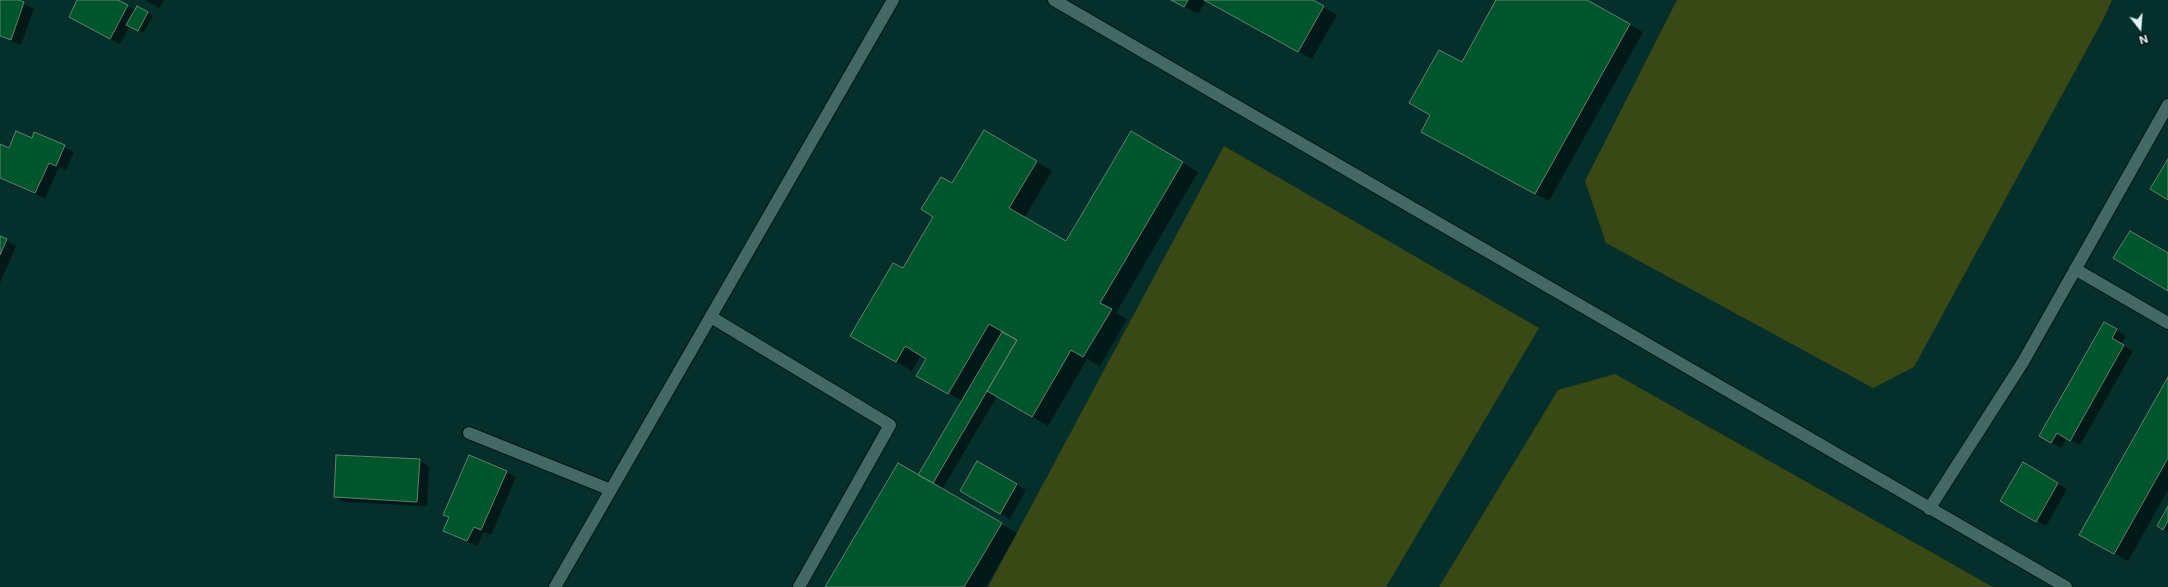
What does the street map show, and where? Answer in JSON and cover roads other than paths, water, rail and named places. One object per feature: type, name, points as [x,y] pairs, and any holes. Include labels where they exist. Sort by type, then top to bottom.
[{"type":"street","points":[[555,587],[893,0]]},
{"type":"street","points":[[1054,0],[1929,509],[2066,587]]},
{"type":"street","points":[[1929,509],[2023,362],[2168,105]]},
{"type":"street","points":[[2075,269],[2168,323]]},
{"type":"street","points":[[711,317],[890,425],[799,587]]},
{"type":"street","points":[[469,434],[611,490]]}]
